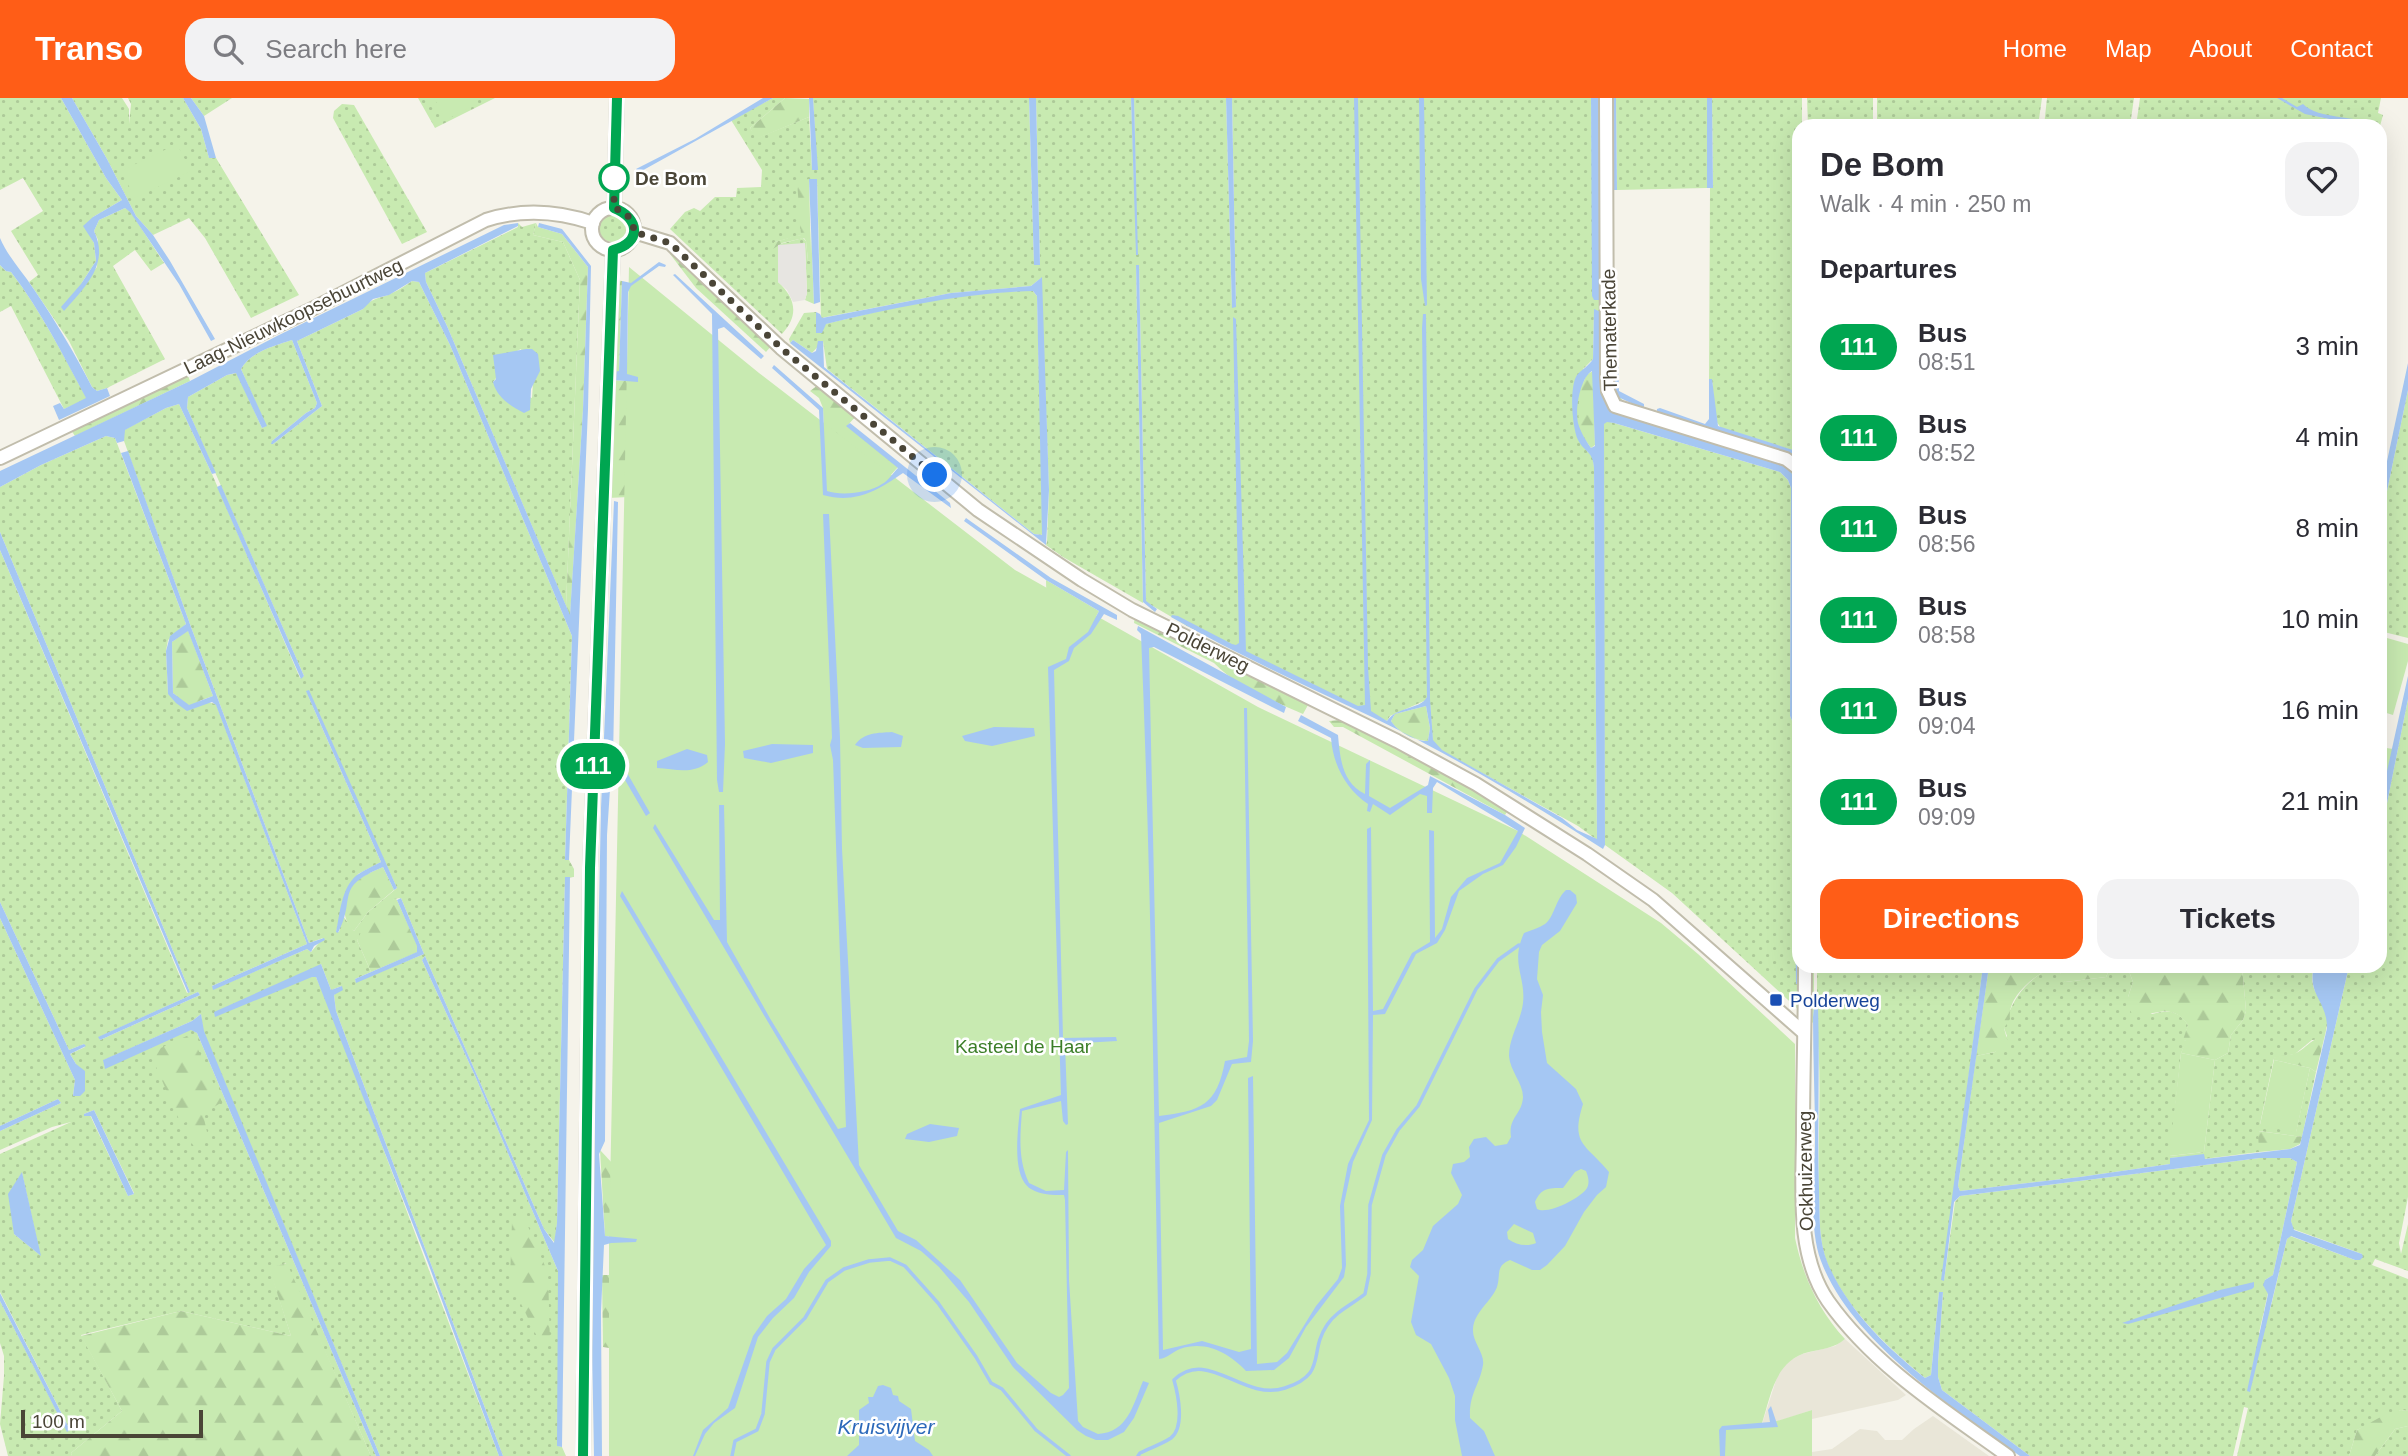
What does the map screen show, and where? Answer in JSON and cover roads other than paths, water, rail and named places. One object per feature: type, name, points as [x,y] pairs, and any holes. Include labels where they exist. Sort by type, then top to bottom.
[{"type":"street","points":[[614,208],[617,98]]},
{"type":"street","name":"Thematerkade","points":[[1606,98],[1607,379],[1611,401],[1615,406],[1649,418],[1787,459],[1792,463]]},
{"type":"street","points":[[614,208],[626,212],[634,223],[634,232],[630,242],[613,250],[596,241],[592,230],[597,216],[605,209],[614,208]]},
{"type":"street","name":"Laag-Nieuwkoopsebuurtweg","points":[[0,458],[319,306],[486,220],[506,214],[531,212],[577,218],[593,223]]},
{"type":"street","name":"Polderweg","points":[[634,232],[670,243],[781,348],[978,510],[1132,610],[1397,741],[1476,784],[1587,854],[1653,900],[1804,1032]]},
{"type":"street","points":[[583,1456],[590,868],[613,250]]},
{"type":"street","name":"Ockhuizerweg","points":[[1805,973],[1803,1210],[1809,1261],[1827,1299],[1859,1338],[1907,1383],[2008,1456]]},
{"type":"water","points":[[61,98],[72,98],[136,216],[153,235],[170,261],[215,339],[211,341],[179,284],[125,208],[99,220],[94,231],[99,254],[93,274],[64,311],[61,307],[96,261],[94,243],[83,226],[122,200],[106,178]]},
{"type":"water","points":[[183,98],[191,98],[204,116],[216,158],[209,158],[201,129]]},
{"type":"water","points":[[763,98],[773,98],[638,173],[636,169],[695,139]]},
{"type":"water","points":[[809,98],[813,98],[818,170],[812,170]]},
{"type":"water","points":[[1029,98],[1036,98],[1040,265],[1034,265]]},
{"type":"water","points":[[1131,98],[1134,98],[1138,255],[1136,255]]},
{"type":"water","points":[[1226,98],[1232,98],[1236,307],[1232,308]]},
{"type":"water","points":[[1354,98],[1358,98],[1371,711],[1387,721],[1396,713],[1419,704],[1427,697],[1423,314],[1426,314],[1430,699],[1433,740],[1442,750],[1562,818],[1577,830],[1597,839],[1594,468],[1592,458],[1576,434],[1572,398],[1577,375],[1593,359],[1594,309],[1601,312],[1602,393],[1608,407],[1776,461],[1792,475],[1792,721],[1791,488],[1788,480],[1780,472],[1614,423],[1604,424],[1603,849],[1547,813],[1416,739],[1428,741],[1430,728],[1426,706],[1395,714],[1391,721],[1401,731],[1171,617],[1178,616],[1232,644],[1239,643],[1233,317],[1236,319],[1246,651],[1358,706],[1365,705]],"holes":[[[1592,371],[1595,446],[1591,448],[1583,436],[1577,417],[1579,394],[1584,380]]]},
{"type":"water","points":[[1419,98],[1424,98],[1425,306],[1421,279]]},
{"type":"water","points":[[1591,98],[1599,98],[1603,300],[1594,300],[1592,296]]},
{"type":"water","points":[[1612,98],[1616,98],[1617,190],[1611,190]]},
{"type":"water","points":[[1707,98],[1712,98],[1713,188],[1707,188]]},
{"type":"water","points":[[2277,98],[2297,107],[2303,104],[2318,113],[2354,119],[2329,119],[2305,114]]},
{"type":"water","points":[[809,179],[817,179],[820,302],[814,304]]},
{"type":"water","points":[[518,223],[518,226],[425,273],[426,282],[570,615],[583,409],[588,267],[562,234],[538,227],[539,223],[562,229],[591,266],[588,409],[569,860],[565,860],[572,636],[450,345],[419,282],[412,281],[389,295],[373,299],[363,309],[297,341],[322,406],[273,444],[272,441],[315,408],[317,403],[292,340],[256,354],[241,369],[267,426],[262,428],[236,373],[227,375],[188,397],[187,408],[216,473],[212,474],[179,404],[125,430],[124,441],[117,443],[115,438],[106,436],[0,487],[0,471],[190,381],[504,225]]},
{"type":"water","points":[[0,238],[57,324],[92,387],[97,391],[107,388],[110,396],[59,420],[53,406],[60,403],[64,409],[86,398],[32,302],[11,272],[0,265]]},
{"type":"water","points":[[659,262],[666,265],[665,267],[659,266],[631,286],[628,292],[627,374],[638,377],[638,382],[613,380],[614,372],[619,371],[622,281],[631,283]]},
{"type":"water","points":[[1136,265],[1139,265],[1146,601],[1157,609],[1155,612],[1143,602]]},
{"type":"water","points":[[673,275],[764,356],[761,359],[724,327],[718,329],[725,744],[723,792],[719,792],[717,780],[712,314]]},
{"type":"water","points":[[1042,277],[1049,490],[1046,545],[790,343],[793,340],[812,353],[816,351],[818,341],[823,341],[824,367],[1034,534],[1042,535],[1037,296],[1033,291],[954,298],[903,307],[826,324],[822,333],[816,333],[816,312],[822,318],[951,293],[1031,286]]},
{"type":"water","points":[[1617,331],[1619,391],[1644,404],[1644,409],[1618,397],[1614,388],[1614,333]]},
{"type":"water","points":[[532,349],[538,354],[540,371],[531,389],[530,410],[524,413],[505,401],[495,388],[493,355]]},
{"type":"water","points":[[2408,363],[2408,390],[2387,491],[2387,461]]},
{"type":"water","points":[[774,365],[823,408],[827,491],[847,493],[870,490],[884,483],[898,468],[846,426],[850,423],[950,503],[951,508],[903,473],[884,485],[856,497],[823,495],[819,410],[772,368]]},
{"type":"water","points":[[1709,379],[1712,379],[1718,426],[1792,450],[1792,453],[1657,414],[1657,409],[1705,424],[1709,419]]},
{"type":"water","points":[[128,451],[309,943],[324,938],[325,940],[314,946],[311,952],[307,949],[213,990],[212,986],[307,944],[216,705],[212,702],[187,711],[168,694],[166,651],[170,636],[186,624],[121,453]],"holes":[[[188,631],[213,696],[189,705],[173,693],[172,642]]]},
{"type":"water","points":[[221,485],[304,676],[301,679],[217,487]]},
{"type":"water","points":[[614,501],[618,502],[613,759],[622,764],[650,813],[646,816],[621,773],[611,774],[607,835],[605,1141],[599,1154],[605,1236],[637,1239],[636,1242],[604,1245],[601,1312],[602,1456],[594,1456],[591,1293],[601,808]]},
{"type":"water","points":[[823,514],[829,514],[840,738],[842,849],[859,1165],[898,1231],[916,1240],[960,1280],[1017,1363],[1059,1397],[1069,1388],[1065,1200],[1064,1195],[1039,1192],[1025,1183],[1018,1164],[1017,1140],[1020,1109],[1061,1095],[1048,667],[1066,659],[1069,647],[1088,632],[1099,611],[1046,580],[964,521],[966,518],[1051,578],[1117,615],[1117,620],[1104,614],[1091,634],[1074,648],[1069,661],[1054,670],[1063,1038],[1116,1037],[1117,1041],[1065,1044],[1068,1124],[1063,1121],[1061,1101],[1022,1111],[1020,1139],[1021,1157],[1029,1183],[1046,1191],[1064,1190],[1068,1150],[1069,1280],[1078,1421],[1083,1427],[1098,1434],[1116,1428],[1128,1416],[1143,1381],[1149,1383],[1134,1418],[1124,1432],[1108,1440],[1096,1440],[1077,1430],[1013,1367],[969,1302],[939,1267],[921,1251],[896,1238],[653,828],[655,824],[714,920],[720,920],[719,805],[724,805],[727,942],[838,1129],[846,1127]]},
{"type":"water","points":[[0,532],[190,992],[188,993],[0,550]]},
{"type":"water","points":[[1138,626],[1286,707],[1284,713],[1154,647],[1149,648],[1159,1116],[1186,1111],[1205,1103],[1217,1087],[1225,1061],[1247,1057],[1249,1041],[1244,708],[1247,708],[1253,1041],[1251,1062],[1232,1064],[1217,1100],[1211,1106],[1159,1123],[1163,1350],[1202,1341],[1239,1352],[1251,1349],[1248,1078],[1253,1076],[1257,1364],[1277,1362],[1287,1353],[1316,1306],[1338,1279],[1342,1268],[1340,1206],[1348,1164],[1369,1120],[1367,829],[1371,827],[1373,1011],[1383,1009],[1412,953],[1430,942],[1429,830],[1434,831],[1435,938],[1442,929],[1451,897],[1467,878],[1500,863],[1518,831],[1437,782],[1433,788],[1432,813],[1427,813],[1427,796],[1420,794],[1390,815],[1373,804],[1370,812],[1367,811],[1368,804],[1353,791],[1342,776],[1331,738],[1298,721],[1301,715],[1338,735],[1341,761],[1347,777],[1365,794],[1366,764],[1370,760],[1369,796],[1390,808],[1428,785],[1430,776],[1525,828],[1503,865],[1483,874],[1459,891],[1445,930],[1437,943],[1416,954],[1385,1014],[1373,1015],[1372,1120],[1353,1162],[1344,1204],[1344,1277],[1306,1327],[1289,1358],[1274,1370],[1246,1371],[1225,1354],[1199,1346],[1180,1349],[1159,1359],[1147,815],[1141,634],[1137,630]]},
{"type":"water","points":[[2408,676],[2408,699],[2387,803],[2387,771]]},
{"type":"water","points":[[309,690],[397,888],[394,890],[383,867],[367,874],[349,894],[338,933],[340,909],[352,880],[381,862],[306,691]]},
{"type":"water","points":[[994,727],[1034,728],[1035,736],[992,746],[965,741],[962,736]]},
{"type":"water","points":[[892,732],[903,736],[901,747],[863,748],[855,745],[867,735]]},
{"type":"water","points":[[772,744],[813,745],[813,753],[771,763],[744,758],[743,751]]},
{"type":"water","points":[[687,749],[707,755],[708,762],[690,770],[657,768],[657,761]]},
{"type":"water","points":[[565,877],[570,877],[562,1447],[557,1446],[558,1271],[476,1078],[422,960],[425,956],[544,1229],[554,1243],[557,1223]]},
{"type":"water","points":[[1570,890],[1576,895],[1577,903],[1560,931],[1542,945],[1539,952],[1537,979],[1543,995],[1542,1032],[1547,1063],[1576,1089],[1583,1104],[1579,1118],[1579,1136],[1587,1149],[1609,1172],[1606,1187],[1584,1212],[1565,1246],[1547,1265],[1540,1270],[1532,1270],[1510,1260],[1500,1268],[1497,1287],[1474,1323],[1473,1334],[1483,1365],[1470,1409],[1470,1418],[1484,1431],[1495,1456],[1462,1456],[1455,1420],[1455,1396],[1449,1378],[1431,1344],[1416,1335],[1411,1322],[1419,1276],[1410,1267],[1412,1260],[1423,1250],[1433,1226],[1458,1204],[1462,1195],[1451,1173],[1453,1164],[1464,1162],[1470,1157],[1469,1147],[1474,1139],[1486,1137],[1495,1146],[1507,1144],[1511,1137],[1511,1125],[1523,1097],[1509,1056],[1523,1003],[1518,953],[1524,933],[1548,921],[1562,894]],"holes":[[[1581,1169],[1586,1171],[1588,1179],[1584,1192],[1556,1208],[1537,1209],[1535,1202],[1543,1191],[1563,1188],[1575,1172]],[[1514,1224],[1533,1233],[1536,1243],[1522,1245],[1508,1239],[1507,1232]]]},
{"type":"water","points":[[622,891],[831,1241],[831,1246],[809,1272],[794,1298],[758,1337],[735,1408],[714,1423],[705,1434],[695,1456],[703,1430],[728,1408],[753,1336],[767,1316],[786,1299],[804,1269],[826,1245],[620,896]]},
{"type":"water","points":[[401,898],[424,954],[356,983],[355,979],[417,952],[417,946],[397,900]]},
{"type":"water","points":[[0,902],[69,1050],[84,1044],[86,1046],[70,1054],[76,1064],[85,1071],[85,1091],[80,1096],[73,1096],[75,1080],[0,918]]},
{"type":"water","points":[[321,964],[331,990],[342,986],[343,990],[334,995],[336,1011],[503,1456],[499,1456],[428,1263],[316,977],[215,1017],[214,1012]]},
{"type":"water","points":[[1982,973],[1988,973],[1958,1186],[1960,1191],[2170,1164],[2170,1158],[2204,1154],[2205,1159],[2290,1149],[2300,1145],[2327,1028],[2324,1011],[2313,984],[2313,973],[2347,973],[2291,1221],[2294,1230],[2362,1254],[2363,1257],[2355,1260],[2291,1236],[2287,1239],[2250,1392],[2247,1391],[2268,1294],[2263,1285],[2265,1280],[2273,1275],[2297,1162],[2290,1158],[2260,1158],[1960,1196],[1954,1202],[1944,1281],[1941,1280]]},
{"type":"water","points":[[198,992],[200,995],[100,1040],[98,1037]]},
{"type":"water","points":[[1818,1007],[1821,1237],[1836,1281],[1870,1327],[1925,1378],[1931,1375],[1939,1292],[1943,1292],[1938,1362],[1938,1377],[1942,1390],[2030,1456],[2020,1456],[1965,1417],[1879,1345],[1835,1290],[1821,1261],[1815,1233],[1813,1201],[1813,1017],[1814,1008]]},
{"type":"water","points":[[201,1014],[204,1031],[380,1456],[376,1456],[197,1033],[191,1030],[105,1069],[103,1060],[192,1021]]},
{"type":"water","points":[[58,1099],[61,1103],[0,1131],[0,1126]]},
{"type":"water","points":[[94,1110],[134,1194],[128,1196],[91,1116],[84,1116]]},
{"type":"water","points":[[930,1124],[959,1128],[957,1136],[929,1142],[905,1139],[907,1134]]},
{"type":"water","points":[[22,1172],[41,1256],[14,1234],[8,1194]]},
{"type":"water","points":[[2254,1282],[2252,1289],[2128,1324],[2122,1323],[2220,1290]]},
{"type":"water","points":[[0,1293],[70,1430],[67,1432],[0,1301]]},
{"type":"water","name":"Kruisvijver","points":[[878,1386],[891,1388],[893,1395],[898,1396],[899,1401],[911,1409],[915,1441],[933,1456],[847,1456],[859,1445],[859,1410],[869,1403],[868,1397],[873,1397]]},
{"type":"water","points":[[1771,1406],[1778,1427],[1726,1430],[1725,1456],[1720,1456],[1719,1430],[1722,1426],[1770,1422],[1768,1410]]},
{"type":"waterway","points":[[1138,1456],[1171,1438],[1175,1433],[1179,1410],[1174,1380],[1187,1371],[1200,1369],[1255,1388],[1270,1390],[1285,1388],[1307,1376],[1330,1320],[1365,1294],[1369,1274],[1370,1205],[1384,1155],[1398,1130],[1418,1106],[1476,989],[1498,960],[1519,945]]},
{"type":"waterway","points":[[732,1456],[735,1441],[757,1430],[763,1414],[768,1362],[774,1349],[805,1318],[827,1281],[844,1269],[869,1261],[890,1259],[905,1266],[938,1303],[991,1383],[1002,1389],[1036,1430],[1069,1456]]},
{"type":"place","name":"De Bom","points":[[614,178]]},
{"type":"place","name":"Polderweg","points":[[1776,1000]]},
{"type":"park label","name":"Kasteel de Haar","points":[[1023,1046]]}]
